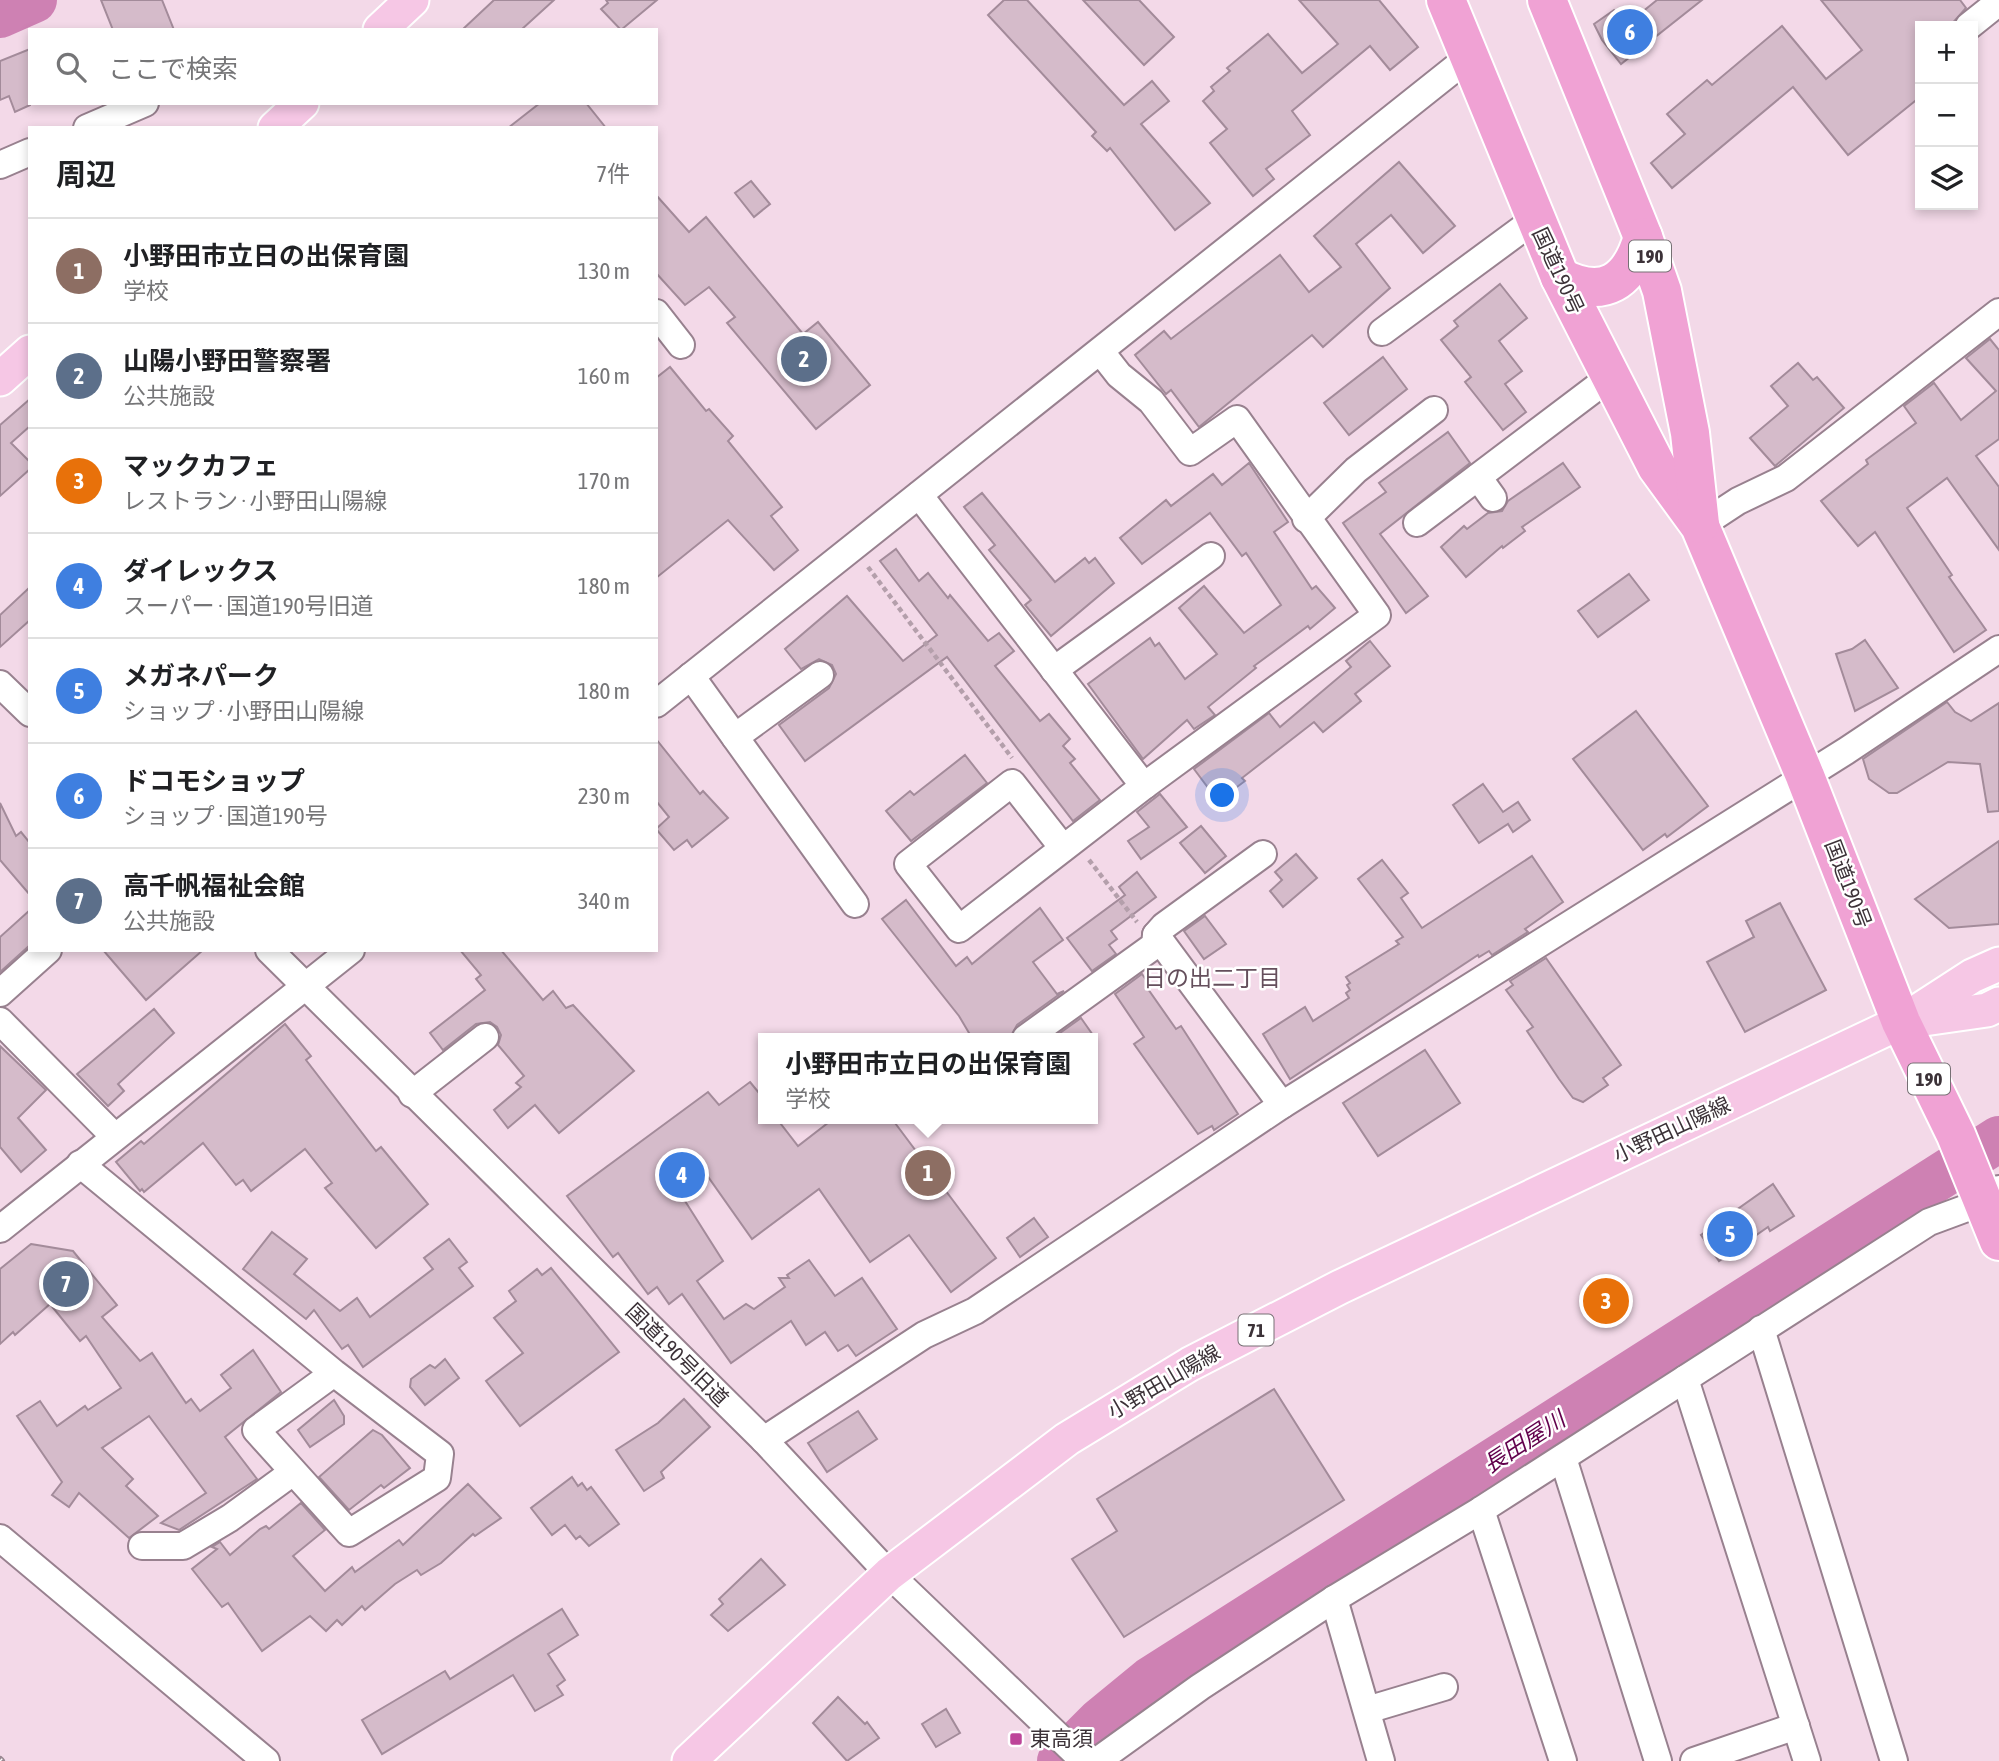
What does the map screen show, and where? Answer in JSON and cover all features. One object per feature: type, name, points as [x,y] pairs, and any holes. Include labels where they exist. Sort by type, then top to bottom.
[{"type":"highway","name":"国道190号","points":[[1446,0],[1534,220],[1560,277],[1657,467],[1700,526],[1805,776],[1901,1022],[1986,1191],[1999,1241]]},
{"type":"highway","name":"国道190号","points":[[1547,0],[1643,237],[1662,291],[1690,433],[1700,526]]},
{"type":"highway","points":[[1560,277],[1584,287],[1609,285],[1629,270],[1643,237]]},
{"type":"main road","points":[[382,28],[412,0]]},
{"type":"main road","points":[[277,126],[300,105]]},
{"type":"main road","points":[[0,379],[28,355]]},
{"type":"main road","points":[[1901,1022],[1972,976],[1999,964]]},
{"type":"main road","points":[[1901,1022],[1987,1010],[1999,1004]]},
{"type":"main road","name":"小野田山陽線","points":[[689,1761],[889,1574],[1066,1439],[1190,1364],[1340,1287],[1901,1022]]},
{"type":"street","points":[[1975,21],[1999,2]]},
{"type":"street","points":[[658,702],[1469,57]]},
{"type":"street","points":[[92,126],[140,105]]},
{"type":"street","points":[[0,165],[28,153]]},
{"type":"street","points":[[1382,332],[1534,220]]},
{"type":"street","points":[[1700,526],[1738,501],[1786,478],[1999,312]]},
{"type":"street","points":[[658,316],[681,345]]},
{"type":"street","points":[[1068,844],[1012,783],[908,864],[959,929],[1144,786],[1377,615],[1237,419],[1190,452],[1151,401],[1119,375],[1101,352]]},
{"type":"street","points":[[1418,523],[1486,487],[1610,377]]},
{"type":"street","points":[[1306,519],[1356,470],[1434,410]]},
{"type":"street","points":[[919,495],[1144,786]]},
{"type":"street","points":[[1054,670],[1211,556]]},
{"type":"street","points":[[764,1440],[924,1335],[975,1311],[1282,1105],[1805,776],[1999,649]]},
{"type":"street","points":[[735,737],[820,675]]},
{"type":"street","points":[[691,677],[855,904]]},
{"type":"street","points":[[0,684],[28,711]]},
{"type":"street","points":[[1033,1033],[1155,940],[1164,926],[1264,854]]},
{"type":"street","points":[[1155,940],[1282,1105]]},
{"type":"street","points":[[0,993],[46,952]]},
{"type":"street","name":"国道190号旧道","points":[[271,952],[764,1440],[889,1574],[1084,1761]]},
{"type":"street","points":[[0,1229],[349,952]]},
{"type":"street","points":[[0,1021],[114,1136]]},
{"type":"street","points":[[412,1094],[485,1037]]},
{"type":"street","points":[[80,1164],[334,1373],[440,1454],[437,1478],[349,1533],[256,1430],[334,1373]]},
{"type":"street","points":[[1097,1761],[1200,1687],[1334,1599],[1481,1510],[1929,1222],[1986,1191]]},
{"type":"street","points":[[1761,1329],[1895,1761]]},
{"type":"street","points":[[1685,1379],[1807,1761]]},
{"type":"street","points":[[1563,1458],[1658,1761]]},
{"type":"street","points":[[142,1546],[183,1546],[230,1518],[293,1472]]},
{"type":"street","points":[[1481,1510],[1563,1761]]},
{"type":"street","points":[[0,1538],[266,1761]]},
{"type":"street","points":[[1334,1599],[1381,1761]]},
{"type":"street","points":[[1367,1710],[1444,1687]]},
{"type":"street","points":[[1694,1761],[1796,1726]]},
{"type":"path","points":[[853,547],[1016,764]]},
{"type":"path","points":[[1068,844],[1155,940]]},
{"type":"building","points":[[101,0],[162,0],[173,28],[112,28]]},
{"type":"building","points":[[494,0],[554,0],[523,28],[464,28]]},
{"type":"building","points":[[606,0],[657,0],[623,28],[619,28],[601,9],[608,3]]},
{"type":"building","points":[[1004,0],[1027,0],[1124,105],[1152,81],[1169,101],[1141,124],[1210,203],[1175,230],[1110,148],[1107,151],[1092,136],[1096,132],[988,15]]},
{"type":"building","points":[[1083,0],[1139,0],[1174,37],[1144,65]]},
{"type":"building","points":[[1299,0],[1379,0],[1418,47],[1390,70],[1370,46],[1292,111],[1310,135],[1266,169],[1274,179],[1253,196],[1210,143],[1227,129],[1203,101],[1214,91],[1211,87],[1230,71],[1227,68],[1268,34],[1302,73],[1338,44]]},
{"type":"building","points":[[1657,0],[1702,0],[1621,64],[1602,40],[1594,24],[1614,10],[1626,25]]},
{"type":"building","points":[[1821,0],[1960,0],[1966,8],[1954,21],[1915,21],[1915,101],[1848,155],[1793,87],[1672,188],[1651,163],[1685,134],[1667,114],[1707,80],[1712,85],[1782,26],[1826,79],[1862,50]]},
{"type":"building","points":[[28,50],[30,105],[15,112],[9,96],[0,100],[0,61]]},
{"type":"building","points":[[537,105],[588,105],[604,126],[511,126]]},
{"type":"building","points":[[1399,162],[1455,226],[1423,253],[1391,215],[1356,244],[1390,288],[1323,347],[1312,335],[1199,427],[1171,390],[1166,394],[1135,355],[1164,331],[1171,339],[1280,255],[1309,292],[1341,267],[1314,236]]},
{"type":"building","points":[[751,181],[770,204],[754,217],[735,193]]},
{"type":"building","points":[[658,197],[689,232],[706,217],[803,334],[818,322],[870,385],[816,429],[727,323],[735,317],[709,287],[685,305],[658,275]]},
{"type":"building","points":[[1500,284],[1527,318],[1499,341],[1522,371],[1505,384],[1526,412],[1503,430],[1465,382],[1471,377],[1441,340],[1458,326],[1454,321]]},
{"type":"building","points":[[1990,339],[1999,350],[1999,439],[1976,456],[1999,487],[1999,550],[1947,478],[1907,508],[1952,575],[1949,577],[1986,630],[1954,652],[1875,532],[1858,546],[1821,501],[1868,464],[1866,460],[1916,423],[1904,406],[1934,383],[1961,420],[1996,391],[1966,358]]},
{"type":"building","points":[[1383,357],[1407,389],[1349,435],[1324,403]]},
{"type":"building","points":[[1798,363],[1813,380],[1817,377],[1844,408],[1775,466],[1750,438],[1788,406],[1771,386]]},
{"type":"building","points":[[670,367],[706,411],[709,409],[733,436],[728,441],[782,507],[771,516],[798,550],[774,570],[728,520],[658,576],[658,376]]},
{"type":"building","points":[[28,401],[28,428],[11,443],[28,460],[28,471],[0,496],[0,425]]},
{"type":"building","points":[[1448,432],[1470,463],[1380,534],[1428,596],[1406,613],[1343,523],[1386,492],[1379,483]]},
{"type":"building","points":[[1249,463],[1288,522],[1274,532],[1312,589],[1316,586],[1335,608],[1310,629],[1308,626],[1254,666],[1256,668],[1208,707],[1215,715],[1194,729],[1187,720],[1143,759],[1088,684],[1150,638],[1155,646],[1159,643],[1185,679],[1217,654],[1179,608],[1204,586],[1244,633],[1281,605],[1246,553],[1242,556],[1210,513],[1142,564],[1120,538],[1166,500],[1171,506],[1213,474],[1222,485]]},
{"type":"building","points":[[1563,463],[1580,487],[1522,527],[1525,531],[1503,548],[1502,546],[1466,577],[1441,547],[1464,526],[1467,529],[1488,513],[1502,511],[1508,501]]},
{"type":"building","points":[[982,493],[1055,582],[1085,558],[1089,563],[1095,558],[1114,583],[1051,636],[1025,605],[1031,600],[989,550],[995,545],[964,507]]},
{"type":"building","points":[[896,549],[919,581],[928,573],[988,641],[999,633],[1014,651],[995,666],[1040,721],[1049,714],[1070,739],[1063,746],[1075,759],[1070,763],[1100,800],[1073,821],[947,657],[805,761],[779,725],[829,688],[836,674],[832,665],[819,659],[801,669],[785,649],[847,596],[903,661],[937,635],[880,561]]},
{"type":"building","points":[[1629,574],[1649,600],[1598,637],[1578,611]]},
{"type":"building","points":[[28,589],[28,622],[0,647],[0,615]]},
{"type":"building","points":[[1865,640],[1898,688],[1855,711],[1836,654],[1852,649]]},
{"type":"building","points":[[1370,641],[1390,666],[1355,694],[1361,701],[1323,732],[1314,722],[1242,778],[1245,781],[1218,801],[1194,769],[1269,713],[1280,727],[1351,667],[1346,661]]},
{"type":"building","points":[[1947,702],[1955,712],[1971,721],[1999,703],[1999,811],[1988,812],[1980,764],[1948,762],[1897,793],[1889,793],[1869,779],[1863,759]]},
{"type":"building","points":[[1636,711],[1708,806],[1667,837],[1665,834],[1643,850],[1573,759]]},
{"type":"building","points":[[658,742],[700,794],[703,791],[728,818],[692,847],[687,840],[674,850],[658,831],[658,827],[669,817],[658,803]]},
{"type":"building","points":[[965,755],[987,783],[911,841],[886,811],[910,791],[914,795]]},
{"type":"building","points":[[1483,784],[1503,812],[1518,802],[1530,820],[1513,832],[1508,824],[1479,843],[1453,805]]},
{"type":"building","points":[[1160,794],[1187,827],[1141,859],[1128,841],[1149,827],[1137,812]]},
{"type":"building","points":[[0,803],[16,836],[21,832],[28,841],[28,893],[0,860]]},
{"type":"building","points":[[1201,826],[1226,856],[1205,873],[1180,843]]},
{"type":"building","points":[[1999,841],[1999,924],[1949,928],[1915,899]]},
{"type":"building","points":[[1296,854],[1317,878],[1283,907],[1270,891],[1282,880],[1275,872]]},
{"type":"building","points":[[1532,856],[1563,902],[1525,929],[1528,932],[1492,955],[1489,951],[1479,957],[1478,955],[1290,1079],[1263,1034],[1305,1007],[1313,1021],[1349,998],[1346,993],[1350,990],[1347,985],[1350,983],[1346,977],[1399,944],[1396,941],[1403,937],[1358,879],[1382,860],[1408,893],[1401,898],[1422,928]]},
{"type":"building","points":[[1137,872],[1156,897],[1111,931],[1117,939],[1109,945],[1116,954],[1092,971],[1067,938],[1125,895],[1119,887]]},
{"type":"building","points":[[906,900],[956,966],[967,957],[972,964],[1040,908],[1063,940],[1033,962],[1057,994],[1064,991],[1017,1025],[1013,1033],[969,1033],[959,1016],[882,919]]},
{"type":"building","points":[[1780,903],[1826,990],[1745,1032],[1707,962],[1754,937],[1746,921]]},
{"type":"building","points":[[28,912],[28,947],[0,972],[0,937]]},
{"type":"building","points":[[1205,916],[1226,944],[1204,959],[1184,931]]},
{"type":"building","points":[[105,952],[201,952],[146,1000]]},
{"type":"building","points":[[462,952],[503,952],[543,1000],[553,991],[566,1008],[573,1005],[634,1071],[559,1133],[535,1105],[508,1128],[494,1110],[521,1087],[516,1083],[524,1076],[498,1045],[501,1035],[497,1027],[490,1022],[476,1024],[443,1050],[430,1033],[485,990],[476,979],[481,975]]},
{"type":"building","points":[[1546,958],[1621,1065],[1603,1078],[1608,1085],[1583,1102],[1573,1098],[1559,1079],[1527,1031],[1533,1027],[1506,990],[1513,985],[1510,981]]},
{"type":"building","points":[[1142,974],[1151,987],[1148,989],[1176,1029],[1181,1026],[1238,1114],[1214,1130],[1212,1126],[1198,1134],[1134,1044],[1144,1037],[1115,994]]},
{"type":"building","points":[[154,1009],[174,1033],[118,1084],[124,1091],[108,1106],[77,1074]]},
{"type":"building","points":[[1081,1018],[1092,1033],[1060,1033]]},
{"type":"building","points":[[285,1024],[311,1056],[306,1060],[376,1151],[381,1147],[428,1204],[376,1248],[325,1188],[332,1183],[305,1149],[251,1191],[243,1180],[236,1185],[203,1143],[144,1192],[142,1189],[140,1191],[116,1162],[141,1141],[144,1144]]},
{"type":"building","points":[[0,1046],[46,1090],[18,1118],[46,1150],[21,1172],[0,1147]]},
{"type":"building","points":[[1425,1050],[1460,1103],[1378,1156],[1343,1103]]},
{"type":"building","points":[[750,1082],[758,1092],[758,1124],[781,1124],[798,1146],[827,1124],[896,1124],[996,1258],[951,1292],[909,1235],[870,1262],[819,1189],[752,1239],[699,1164],[673,1182],[723,1261],[697,1281],[724,1319],[746,1304],[754,1309],[785,1287],[779,1278],[789,1278],[787,1275],[809,1260],[835,1296],[862,1278],[897,1329],[856,1356],[848,1345],[838,1351],[825,1332],[806,1345],[791,1321],[731,1363],[682,1294],[669,1304],[657,1287],[648,1294],[618,1253],[613,1257],[567,1196],[708,1092],[719,1105]]},
{"type":"building","points":[[1773,1184],[1794,1216],[1770,1231],[1768,1227],[1719,1261],[1701,1235]]},
{"type":"building","points":[[1034,1218],[1048,1237],[1020,1257],[1007,1238]]},
{"type":"building","points":[[272,1232],[307,1259],[294,1274],[340,1311],[357,1298],[370,1317],[433,1269],[424,1258],[449,1239],[467,1262],[459,1268],[473,1286],[363,1367],[348,1345],[342,1349],[314,1310],[306,1319],[243,1269]]},
{"type":"building","points":[[31,1244],[73,1251],[117,1305],[102,1317],[140,1361],[152,1353],[186,1403],[191,1399],[200,1411],[231,1388],[221,1375],[253,1350],[281,1392],[225,1437],[257,1479],[179,1530],[161,1523],[206,1493],[149,1416],[102,1448],[133,1479],[126,1486],[158,1516],[129,1538],[79,1493],[69,1507],[52,1495],[62,1482],[17,1416],[40,1401],[57,1426],[85,1406],[88,1410],[121,1388],[86,1336],[80,1341],[50,1304],[15,1335],[13,1332],[0,1344],[0,1269]]},
{"type":"building","points":[[551,1268],[619,1352],[520,1426],[486,1381],[523,1353],[494,1318],[516,1301],[509,1291],[537,1269],[542,1275]]},
{"type":"building","points":[[445,1359],[459,1378],[425,1405],[410,1387],[411,1379],[430,1365],[435,1368]]},
{"type":"building","points":[[1274,1389],[1344,1500],[1124,1637],[1072,1559],[1117,1531],[1097,1499]]},
{"type":"building","points":[[684,1399],[710,1427],[661,1472],[664,1478],[644,1491],[616,1450],[658,1423]]},
{"type":"building","points":[[334,1400],[344,1416],[344,1424],[310,1447],[298,1430]]},
{"type":"building","points":[[858,1411],[877,1439],[827,1472],[808,1443]]},
{"type":"building","points":[[373,1430],[382,1435],[410,1468],[384,1488],[381,1485],[349,1510],[319,1477]]},
{"type":"building","points":[[572,1477],[578,1486],[582,1483],[587,1490],[591,1487],[619,1524],[589,1546],[580,1536],[576,1539],[565,1525],[552,1535],[531,1508]]},
{"type":"building","points":[[468,1484],[501,1518],[475,1536],[473,1534],[441,1563],[421,1575],[417,1570],[395,1584],[365,1610],[362,1606],[342,1625],[337,1620],[326,1631],[310,1616],[262,1651],[228,1603],[222,1607],[192,1569],[217,1549],[212,1547],[220,1542],[230,1555],[260,1529],[266,1526],[269,1529],[301,1503],[325,1530],[293,1556],[325,1591],[352,1567],[355,1572],[399,1540],[403,1545]]},
{"type":"building","points":[[761,1559],[785,1585],[728,1631],[711,1615],[723,1604],[719,1599]]},
{"type":"building","points":[[562,1609],[578,1635],[548,1654],[565,1680],[557,1686],[563,1695],[535,1711],[513,1675],[382,1754],[362,1720],[445,1671],[450,1679]]},
{"type":"building","points":[[838,1697],[865,1724],[867,1722],[879,1738],[847,1761],[813,1723]]},
{"type":"building","points":[[946,1709],[960,1733],[936,1747],[922,1724]]},
{"type":"waterway","points":[[0,15],[34,0]]},
{"type":"waterway","name":"長田屋川","points":[[1060,1761],[1100,1721],[1150,1680],[1999,1139]]},
{"type":"place","name":"ドコモショップ","points":[[1630,32]]},
{"type":"place","name":"山陽小野田警察署","points":[[804,359]]},
{"type":"place","name":"小野田市立日の出保育園","points":[[928,1173]]},
{"type":"place","name":"ダイレックス","points":[[682,1175]]},
{"type":"place","name":"メガネパーク","points":[[1730,1234]]},
{"type":"place","name":"高千帆福祉会館","points":[[66,1284]]},
{"type":"place","name":"マックカフェ","points":[[1606,1301]]},
{"type":"place","name":"東高須","points":[[1016,1739]]},
{"type":"district","name":"日の出二丁目","points":[[1212,978]]}]
